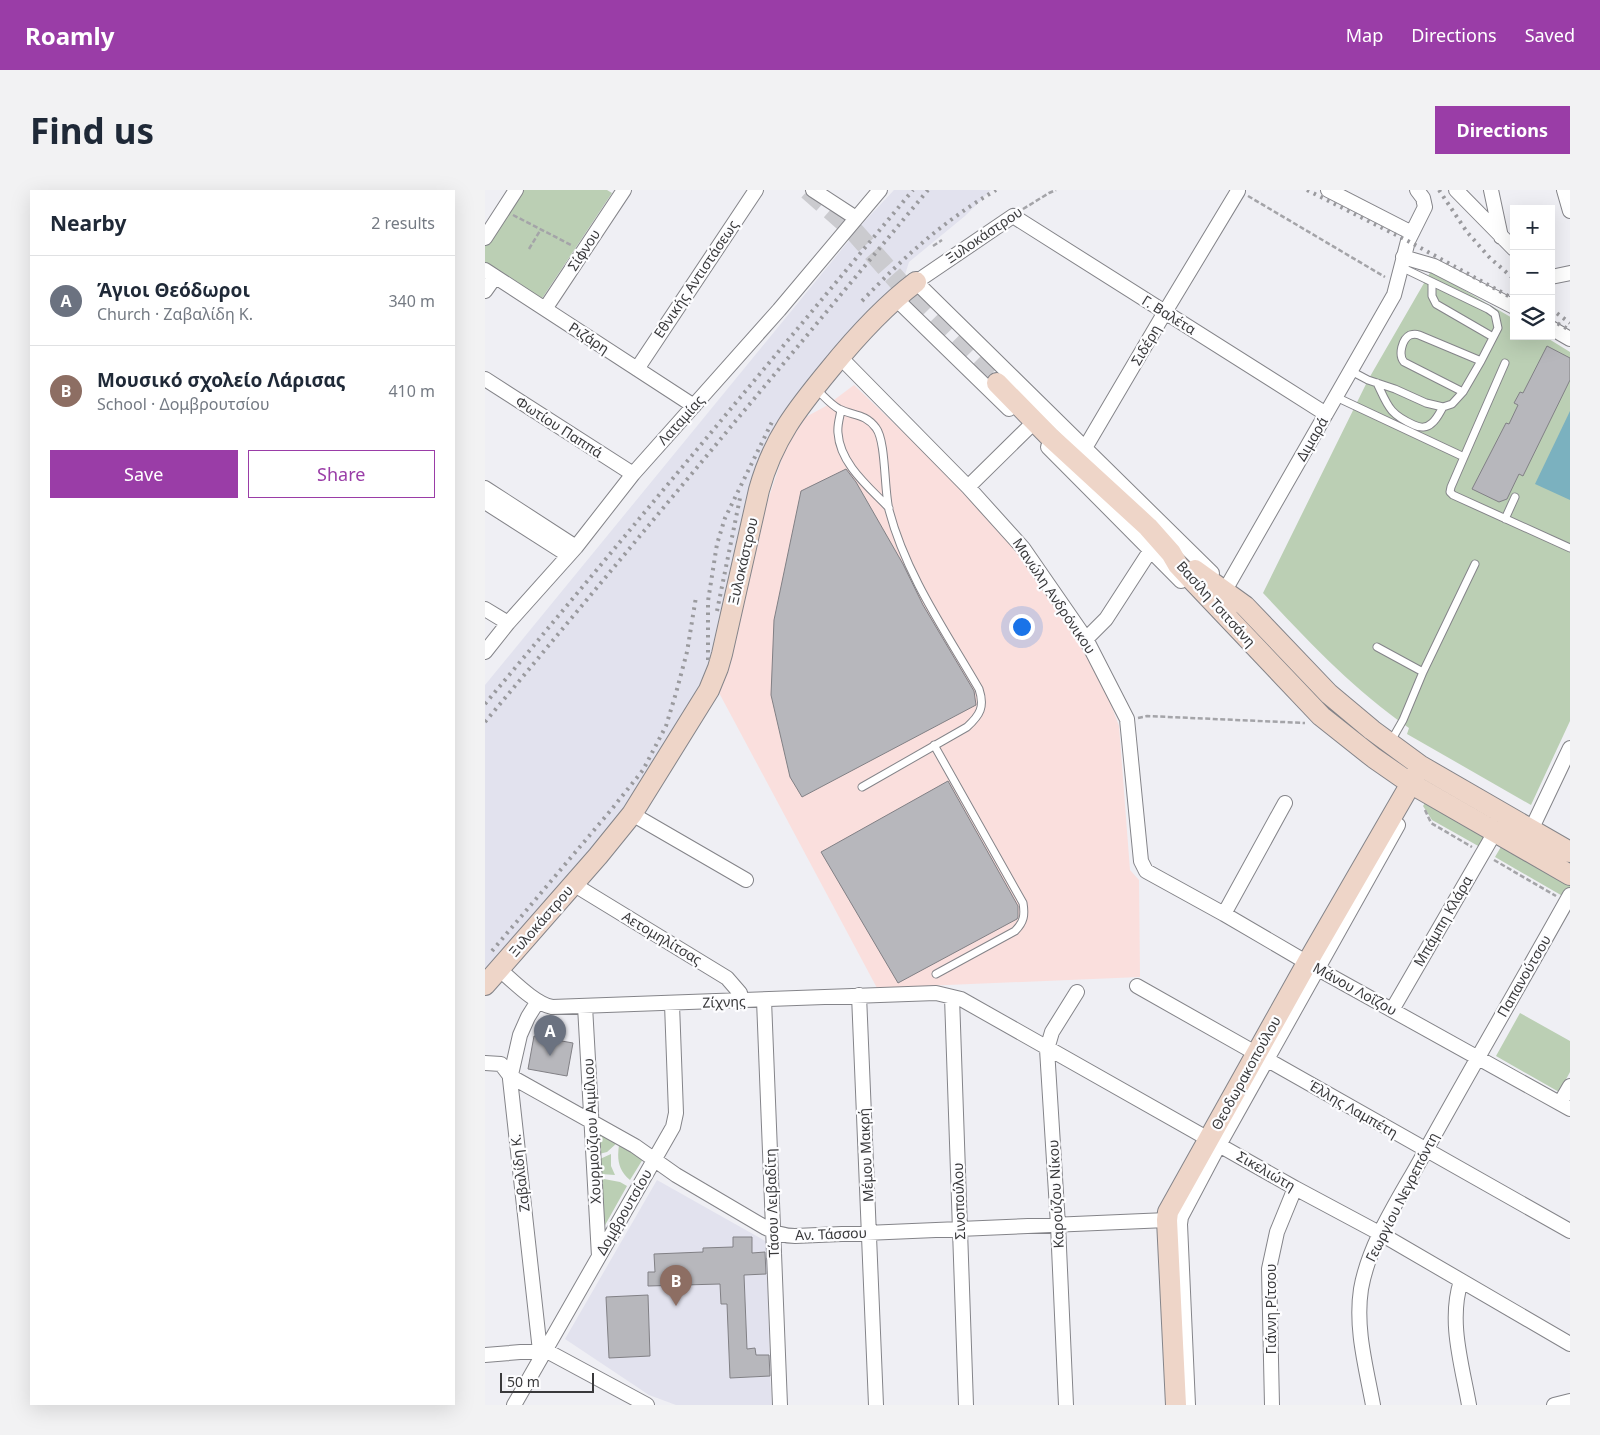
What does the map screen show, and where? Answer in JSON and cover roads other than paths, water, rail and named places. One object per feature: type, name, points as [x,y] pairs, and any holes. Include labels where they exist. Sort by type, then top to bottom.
[{"type":"street","points":[[485,238],[516,190]]},
{"type":"street","name":"Σίφνου","points":[[545,309],[624,190]]},
{"type":"street","name":"Εθνικής Αντιστάσεως","points":[[637,369],[756,190]]},
{"type":"street","points":[[813,190],[856,218]]},
{"type":"street","name":"Λαταμίας","points":[[485,652],[508,623],[572,551],[633,474],[779,310],[880,190]]},
{"type":"street","points":[[1328,190],[1412,234]]},
{"type":"street","name":"Διμαρά","points":[[1221,593],[1387,310],[1412,234],[1425,207],[1423,198],[1417,190]]},
{"type":"street","points":[[1456,190],[1510,245]]},
{"type":"street","points":[[1491,190],[1501,237]]},
{"type":"street","points":[[1564,190],[1570,211]]},
{"type":"street","name":"Σιδέρη","points":[[1085,448],[1238,191]]},
{"type":"street","name":"Γ. Βαλέτα","points":[[1013,216],[1326,414]]},
{"type":"street","name":"Ξυλοκάστρου","points":[[485,985],[632,814],[709,690],[722,654],[764,470],[783,431],[840,357],[878,314],[895,298],[1013,216]]},
{"type":"street","points":[[1402,262],[1434,266],[1510,305]]},
{"type":"street","points":[[485,291],[490,273]]},
{"type":"street","name":"Ριζάρη","points":[[490,273],[693,406]]},
{"type":"street","points":[[1555,276],[1570,273]]},
{"type":"street","name":"Βασίλη Τσιτσάνη","points":[[916,282],[1207,569],[1221,593],[1321,716],[1374,758],[1414,786],[1570,875]]},
{"type":"street","points":[[895,298],[1029,428],[1192,592],[1221,593]]},
{"type":"street","points":[[1555,330],[1570,339]]},
{"type":"street","name":"Μανώλη Ανδρόνικου","points":[[840,357],[968,487],[1023,548],[1086,638],[1127,719],[1143,866]]},
{"type":"street","name":"Φωτίου Παππά","points":[[485,379],[633,474]]},
{"type":"street","name":"Βασίλη Τσιτσάνη","points":[[997,383],[1049,436],[1148,527],[1171,553],[1178,565],[1245,606],[1343,707],[1421,766],[1570,852]]},
{"type":"street","points":[[968,487],[1029,428]]},
{"type":"street","points":[[485,488],[572,551]]},
{"type":"street","points":[[485,502],[572,551]]},
{"type":"street","points":[[1086,638],[1106,619],[1150,551]]},
{"type":"street","points":[[485,609],[508,623]]},
{"type":"street","points":[[1531,830],[1569,752]]},
{"type":"street","name":"Θεοδωρακοπούλου","points":[[1176,1405],[1168,1212],[1214,1142],[1414,786],[1421,766]]},
{"type":"street","points":[[1224,914],[1285,803]]},
{"type":"street","points":[[632,814],[746,880]]},
{"type":"street","name":"Μπάμπη Κλάρα","points":[[1392,1010],[1495,832]]},
{"type":"street","name":"Μάνου Λοΐζου","points":[[1143,866],[1151,875],[1224,914],[1313,966],[1565,1106]]},
{"type":"street","name":"Αετομηλίτσας","points":[[573,884],[727,978],[739,993],[741,1001]]},
{"type":"street","name":"Παπανούτσου","points":[[1477,1058],[1570,895]]},
{"type":"street","name":"Ζίχνης","points":[[499,969],[537,1000],[552,1007],[936,993],[956,998]]},
{"type":"street","name":"Έλλης Λαμπέτη","points":[[1137,986],[1570,1231]]},
{"type":"street","name":"Καρούζου Νίκου","points":[[1066,1405],[1058,1225],[1047,1049],[1048,1040],[1052,1032],[1077,992]]},
{"type":"street","name":"Μέμου Μακρή","points":[[859,995],[876,1405]]},
{"type":"street","name":"Σικελιώτη","points":[[956,998],[1295,1188],[1381,1234],[1570,1344]]},
{"type":"street","name":"Σινοπούλου","points":[[956,998],[960,1228],[966,1405]]},
{"type":"street","name":"Ζαβαλίδη Κ.","points":[[537,1000],[521,1035],[510,1076],[510,1084],[543,1350]]},
{"type":"street","name":"Τάσου Λειβαδίτη","points":[[764,1000],[780,1405]]},
{"type":"street","name":"Δομβρουτσίου","points":[[514,1405],[543,1350],[673,1127],[675,1118],[672,1004]]},
{"type":"street","name":"Χουρμούζιου Αιμίλιου","points":[[585,1006],[599,1256]]},
{"type":"street","name":"Γεωργίου Νεγρεπόντη","points":[[1373,1405],[1361,1345],[1359,1307],[1365,1271],[1381,1234],[1477,1058]]},
{"type":"street","name":"Αν. Τάσσου","points":[[485,1063],[501,1064],[510,1076],[641,1149],[676,1175],[773,1232],[790,1236],[1167,1220]]},
{"type":"street","points":[[1565,1106],[1570,1086]]},
{"type":"street","points":[[1188,1405],[1180,1224],[1183,1211],[1214,1142]]},
{"type":"street","name":"Γιάννη Ρίτσου","points":[[1272,1405],[1269,1269],[1277,1232],[1295,1188]]},
{"type":"street","points":[[1461,1281],[1456,1302],[1456,1321],[1469,1405]]},
{"type":"street","points":[[485,1355],[543,1350],[647,1405]]},
{"type":"street","points":[[1554,1405],[1570,1402]]},
{"type":"street","points":[[1364,1405],[1373,1405]]},
{"type":"lane","points":[[1351,371],[1368,380],[1443,407],[1452,404],[1463,392],[1498,328],[1495,314],[1488,309],[1432,283],[1402,262]]},
{"type":"lane","points":[[1432,283],[1432,296],[1436,304],[1493,337]]},
{"type":"lane","points":[[1463,392],[1401,359],[1400,351],[1408,337],[1419,335],[1481,361]]},
{"type":"lane","points":[[1505,363],[1450,492],[1570,548]]},
{"type":"lane","points":[[1377,383],[1394,414],[1400,419],[1418,427],[1426,427],[1432,423],[1443,407]]},
{"type":"lane","points":[[815,387],[831,404],[841,410],[867,418],[877,429],[881,441],[889,508],[899,542],[915,578],[979,690],[982,699],[981,710],[967,727],[861,787]]},
{"type":"lane","points":[[1336,397],[1464,457]]},
{"type":"lane","points":[[841,410],[837,431],[839,446],[852,467],[889,508]]},
{"type":"lane","points":[[1505,518],[1515,497]]},
{"type":"lane","points":[[1389,743],[1403,720],[1423,672],[1475,564]]},
{"type":"lane","points":[[1377,648],[1423,672]]},
{"type":"lane","points":[[934,745],[1023,903],[1025,913],[1023,923],[1015,931],[936,974]]},
{"type":"water","points":[[1570,411],[1570,500],[1535,484]]},
{"type":"tunnel","points":[[808,190],[851,228],[914,299],[997,383]]},
{"type":"railway","points":[[485,704],[913,190]]},
{"type":"railway","points":[[485,722],[928,190]]},
{"type":"railway","points":[[862,301],[893,269],[941,227],[996,190]]},
{"type":"railway","points":[[1307,190],[1408,241],[1510,297]]},
{"type":"railway","points":[[1439,190],[1467,232],[1490,258],[1510,276]]},
{"type":"railway","points":[[1555,312],[1570,323]]},
{"type":"railway","points":[[1555,322],[1570,330]]},
{"type":"railway","points":[[708,660],[708,601],[717,544],[725,518],[773,420]]},
{"type":"railway","points":[[717,611],[740,498]]},
{"type":"railway","points":[[492,951],[643,770],[666,726],[687,652],[696,597]]},
{"type":"place","name":"Άγιοι Θεόδωροι","points":[[550,1056]]},
{"type":"place","name":"Μουσικό σχολείο Λάρισας","points":[[676,1306]]}]
